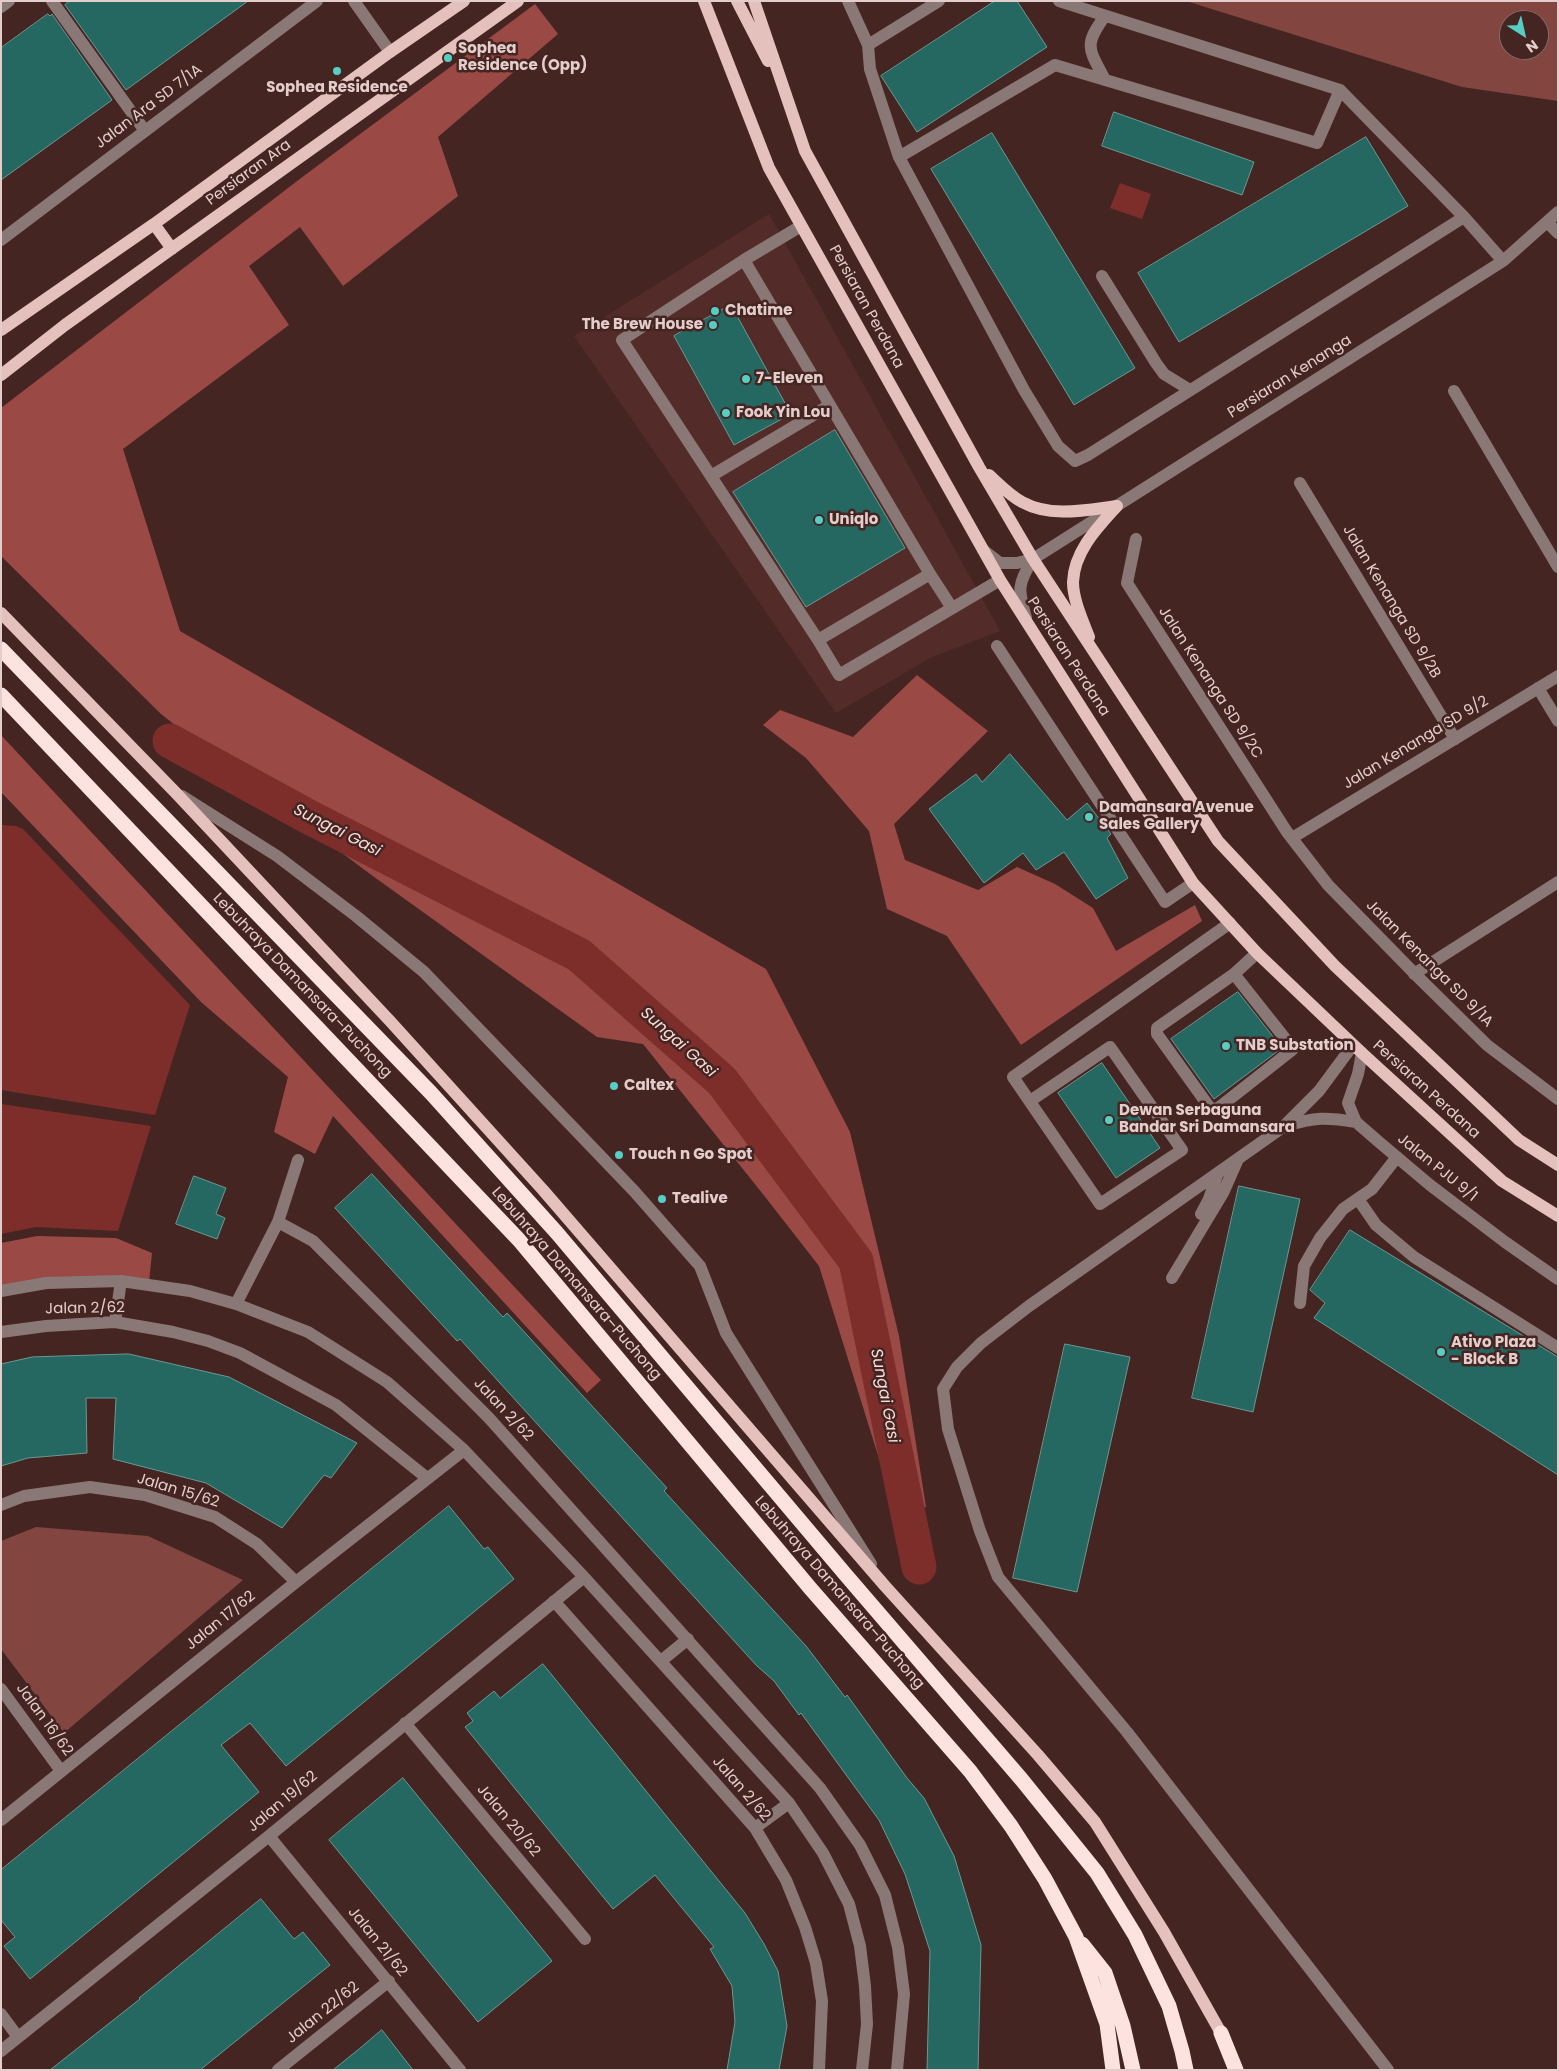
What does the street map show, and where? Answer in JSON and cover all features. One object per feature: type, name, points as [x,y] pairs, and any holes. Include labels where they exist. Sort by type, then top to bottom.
[{"type":"highway","points":[[1,649],[431,1093],[557,1232],[845,1574],[1022,1780],[1097,1873],[1135,1935],[1169,2006],[1186,2070]]},
{"type":"highway","name":"Lebuhraya Damansara–Puchong","points":[[1,694],[519,1240],[810,1588],[970,1771],[1011,1826],[1045,1879],[1076,1937]]},
{"type":"highway","points":[[1076,1937],[1106,1973],[1134,2066]]},
{"type":"highway","points":[[1076,1937],[1106,2024],[1113,2070]]},
{"type":"highway","points":[[1221,2033],[1236,2070]]},
{"type":"main road","name":"Persiaran Ara","points":[[1,330],[154,224],[390,52],[464,1]]},
{"type":"main road","name":"Persiaran Ara","points":[[1,375],[65,325],[518,1]]},
{"type":"main road","points":[[694,1],[705,4]]},
{"type":"main road","points":[[737,1],[787,99]]},
{"type":"main road","name":"Persiaran Perdana","points":[[754,1],[805,150],[979,466],[1033,559],[1218,841],[1349,979],[1519,1140],[1558,1165]]},
{"type":"main road","name":"Persiaran Perdana","points":[[705,4],[769,168],[1000,580],[1193,883],[1257,953],[1357,1050],[1502,1181],[1558,1216]]},
{"type":"main road","points":[[154,224],[172,249]]},
{"type":"main road","points":[[979,466],[1004,489],[1023,503],[1049,511],[1076,512],[1117,506]]},
{"type":"main road","points":[[1098,660],[1080,611],[1073,583],[1076,562],[1092,534],[1117,506]]},
{"type":"main road","points":[[1,613],[175,792],[390,1021],[544,1190],[885,1586],[1038,1755],[1095,1822],[1164,1932],[1242,2070]]},
{"type":"street","points":[[1,7],[9,1]]},
{"type":"street","points":[[52,1],[145,131]]},
{"type":"street","name":"Jalan Ara SD 7/1A","points":[[1,240],[317,1]]},
{"type":"street","points":[[354,1],[390,52]]},
{"type":"street","points":[[848,1],[868,45],[870,69],[899,157],[1024,390],[1058,446],[1075,461],[1088,455],[1464,217]]},
{"type":"street","points":[[868,45],[939,1]]},
{"type":"street","points":[[1059,1],[1340,90],[1464,217],[1503,260]]},
{"type":"street","points":[[1105,16],[1092,33],[1090,44],[1092,55],[1105,80]]},
{"type":"street","points":[[899,157],[1056,65],[1318,143],[1340,90]]},
{"type":"street","name":"Persiaran Kenanga","points":[[983,549],[1000,563],[1017,564],[1033,559],[1503,260],[1558,212]]},
{"type":"street","points":[[1547,222],[1558,233]]},
{"type":"street","points":[[802,226],[744,260],[622,340],[839,675],[1000,580]]},
{"type":"street","points":[[744,260],[952,608]]},
{"type":"street","points":[[1102,276],[1156,364],[1164,374],[1190,390]]},
{"type":"street","points":[[1454,391],[1558,567]]},
{"type":"street","points":[[711,476],[830,405]]},
{"type":"street","name":"Jalan Kenanga SD 9/2B","points":[[1300,483],[1454,739]]},
{"type":"street","name":"Jalan Kenanga SD 9/2C","points":[[1136,539],[1127,583],[1292,838]]},
{"type":"street","points":[[1028,623],[1018,593],[1024,573],[1033,559]]},
{"type":"street","points":[[818,640],[930,574]]},
{"type":"street","points":[[997,646],[1165,902],[1193,883]]},
{"type":"street","name":"Jalan Kenanga SD 9/2","points":[[1292,838],[1558,676]]},
{"type":"street","points":[[1538,688],[1558,721]]},
{"type":"street","points":[[175,792],[277,856],[356,916],[424,972],[634,1192],[700,1266],[726,1332],[885,1586]]},
{"type":"street","name":"Jalan Kenanga SD 9/1A","points":[[1292,838],[1328,885],[1414,974],[1487,1045],[1558,1099]]},
{"type":"street","points":[[1414,974],[1558,882]]},
{"type":"street","points":[[1030,1101],[1110,1047],[1182,1150],[1100,1204],[1013,1077],[1230,923]]},
{"type":"street","points":[[1234,974],[1291,1046],[1292,1050],[1217,1109],[1214,1109],[1210,1108],[1156,1031],[1159,1025],[1234,974],[1257,953]]},
{"type":"street","points":[[1356,1122],[1348,1103],[1358,1074],[1357,1050]]},
{"type":"street","points":[[1357,1050],[1283,1127],[1028,1306],[980,1343],[956,1367],[943,1389],[948,1429],[980,1531],[998,1577],[1127,1732],[1388,2070]]},
{"type":"street","points":[[1283,1127],[1311,1118],[1335,1118],[1356,1122]]},
{"type":"street","name":"Jalan PJU 9/1","points":[[1356,1122],[1397,1157],[1505,1242],[1558,1279]]},
{"type":"street","points":[[1300,1303],[1304,1266],[1320,1238],[1343,1209],[1372,1189],[1397,1157]]},
{"type":"street","points":[[1216,1175],[1206,1205],[1168,1276],[1223,1192],[1238,1159]]},
{"type":"street","points":[[236,1304],[278,1222],[298,1160]]},
{"type":"street","points":[[1358,1199],[1376,1225],[1414,1257],[1558,1348]]},
{"type":"street","name":"Jalan 2/62","points":[[278,1222],[313,1241],[489,1418],[820,1788],[860,1846],[885,1895],[898,1947],[904,1994],[897,2070]]},
{"type":"street","points":[[115,1322],[120,1281]]},
{"type":"street","name":"Jalan 2/62","points":[[1,1291],[46,1283],[120,1281],[190,1291],[236,1304],[308,1332],[379,1377],[464,1450],[584,1577],[789,1803],[823,1853],[849,1904],[860,1946],[867,2024],[862,2070]]},
{"type":"street","name":"Jalan 2/62","points":[[1,1332],[46,1326],[115,1322],[174,1332],[240,1353],[336,1405],[427,1478]]},
{"type":"street","name":"Jalan 17/62","points":[[1,1820],[296,1582],[464,1450]]},
{"type":"street","name":"Jalan 15/62","points":[[1,1505],[24,1496],[90,1487],[145,1495],[215,1517],[257,1544],[296,1582]]},
{"type":"street","name":"Jalan 19/62","points":[[1,2051],[269,1836],[584,1577]]},
{"type":"street","name":"Jalan 2/62","points":[[554,1601],[755,1828],[786,1880],[805,1927],[816,1963],[822,2001],[820,2070]]},
{"type":"street","points":[[661,1661],[688,1639]]},
{"type":"street","name":"Jalan 16/62","points":[[1,1689],[61,1771]]},
{"type":"street","name":"Jalan 20/62","points":[[405,1723],[585,1939]]},
{"type":"street","points":[[755,1828],[789,1803]]},
{"type":"street","name":"Jalan 21/62","points":[[269,1836],[460,2070]]},
{"type":"street","name":"Jalan 22/62","points":[[278,2070],[389,1981]]},
{"type":"street","points":[[1,2014],[18,2037]]},
{"type":"shaded area","points":[[1186,1],[1558,1],[1558,101],[1462,87]]},
{"type":"shaded area","points":[[535,4],[558,34],[438,137],[458,196],[343,286],[300,227],[249,266],[289,325],[123,449],[180,631],[766,969],[850,1132],[899,1336],[926,1507],[896,1513],[819,1266],[643,1044],[597,1037],[370,874],[225,765],[161,714],[1,556],[1,408],[305,175]]},
{"type":"shaded area","points":[[1120,183],[1151,194],[1142,219],[1110,208]]},
{"type":"shaded area","points":[[769,214],[1000,631],[932,657],[836,713],[574,336]]},
{"type":"shaded area","points":[[917,675],[988,731],[894,824],[905,860],[978,890],[1017,867],[1055,884],[1093,908],[1116,951],[1195,905],[1202,921],[1021,1045],[947,936],[887,909],[869,831],[806,758],[763,725],[780,710],[853,737]]},
{"type":"shaded area","points":[[1,735],[601,1380],[587,1393],[333,1116],[315,1154],[274,1132],[288,1077],[201,1002],[1,792]]},
{"type":"shaded area","points":[[1,825],[16,826],[23,829],[190,1005],[155,1115],[1,1090]]},
{"type":"shaded area","points":[[1,1104],[151,1126],[118,1231],[36,1227],[1,1234]]},
{"type":"shaded area","points":[[37,1236],[116,1238],[152,1253],[149,1282],[1,1287],[1,1243]]},
{"type":"shaded area","points":[[36,1527],[148,1536],[243,1580],[64,1733],[1,1649],[1,1541]]},
{"type":"building","points":[[70,1],[248,1],[126,90],[65,5]]},
{"type":"building","points":[[995,1],[1017,1],[1047,47],[917,132],[881,76]]},
{"type":"building","points":[[48,14],[50,16],[52,14],[112,100],[1,180],[1,48]]},
{"type":"building","points":[[1114,112],[1254,162],[1242,195],[1102,146]]},
{"type":"building","points":[[992,133],[1135,368],[1074,405],[931,169]]},
{"type":"building","points":[[1366,137],[1408,206],[1179,342],[1138,273]]},
{"type":"building","points":[[731,305],[791,414],[734,445],[674,336]]},
{"type":"building","name":"Uniqlo","points":[[835,430],[905,548],[806,607],[733,492]]},
{"type":"building","points":[[1010,754],[1067,820],[1087,803],[1111,834],[1107,838],[1128,878],[1096,899],[1064,852],[1036,870],[1023,853],[984,883],[929,809],[976,774],[982,782]]},
{"type":"building","name":"TNB Substation","points":[[1238,992],[1282,1048],[1214,1099],[1171,1039]]},
{"type":"building","name":"Dewan Serbaguna Bandar Sri Damansara","points":[[1102,1063],[1160,1148],[1116,1178],[1058,1093]]},
{"type":"building","points":[[372,1174],[503,1317],[507,1313],[667,1488],[664,1491],[806,1646],[845,1697],[847,1695],[907,1778],[924,1798],[954,1856],[981,1945],[978,2070],[927,2070],[930,1951],[905,1874],[879,1820],[801,1713],[799,1715],[774,1681],[756,1665],[460,1339],[457,1341],[335,1208]]},
{"type":"building","points":[[194,1176],[226,1188],[216,1214],[225,1218],[217,1239],[176,1224]]},
{"type":"building","points":[[1239,1186],[1300,1199],[1253,1412],[1192,1398]]},
{"type":"building","name":"Ativo Plaza - Block B","points":[[1350,1230],[1558,1357],[1558,1475],[1314,1318],[1325,1303],[1310,1290]]},
{"type":"building","points":[[1065,1344],[1130,1357],[1077,1592],[1013,1578]]},
{"type":"building","points":[[129,1354],[229,1377],[357,1443],[331,1478],[324,1475],[282,1528],[206,1483],[113,1459],[116,1398],[86,1398],[87,1453],[28,1458],[1,1466],[1,1364],[32,1357]]},
{"type":"building","points":[[449,1506],[484,1549],[488,1547],[514,1579],[286,1766],[250,1723],[221,1745],[259,1792],[30,1979],[4,1946],[15,1937],[1,1920],[1,1870]]},
{"type":"building","points":[[543,1664],[745,1913],[764,1944],[778,1971],[787,2026],[779,2070],[727,2070],[735,2022],[732,1986],[710,1949],[714,1947],[655,1875],[613,1909],[465,1727],[473,1721],[467,1713],[494,1691],[500,1698]]},
{"type":"building","points":[[403,1778],[552,1961],[478,2022],[329,1840]]},
{"type":"building","points":[[261,1899],[294,1939],[303,1932],[330,1965],[200,2070],[50,2070],[140,1999]]},
{"type":"building","points":[[382,2030],[413,2070],[333,2070],[359,2049]]},
{"type":"waterway","name":"Sungai Gasi","points":[[170,741],[309,817],[579,955],[722,1081],[856,1261],[919,1567]]},
{"type":"place","name":"Sophea Residence (Opp)","points":[[448,58]]},
{"type":"place","name":"Sophea Residence","points":[[337,71]]},
{"type":"place","name":"Chatime","points":[[715,311]]},
{"type":"place","name":"The Brew House","points":[[713,325]]},
{"type":"place","name":"7-Eleven","points":[[746,379]]},
{"type":"place","name":"Fook Yin Lou","points":[[726,413]]},
{"type":"place","name":"Uniqlo","points":[[819,520]]},
{"type":"place","name":"Damansara Avenue Sales Gallery","points":[[1089,817]]},
{"type":"place","name":"TNB Substation","points":[[1226,1046]]},
{"type":"place","name":"Caltex","points":[[614,1086]]},
{"type":"place","name":"Dewan Serbaguna Bandar Sri Damansara","points":[[1109,1120]]},
{"type":"place","name":"Touch n Go Spot","points":[[619,1155]]},
{"type":"place","name":"Tealive","points":[[662,1199]]},
{"type":"place","name":"Ativo Plaza - Block B","points":[[1441,1352]]}]
